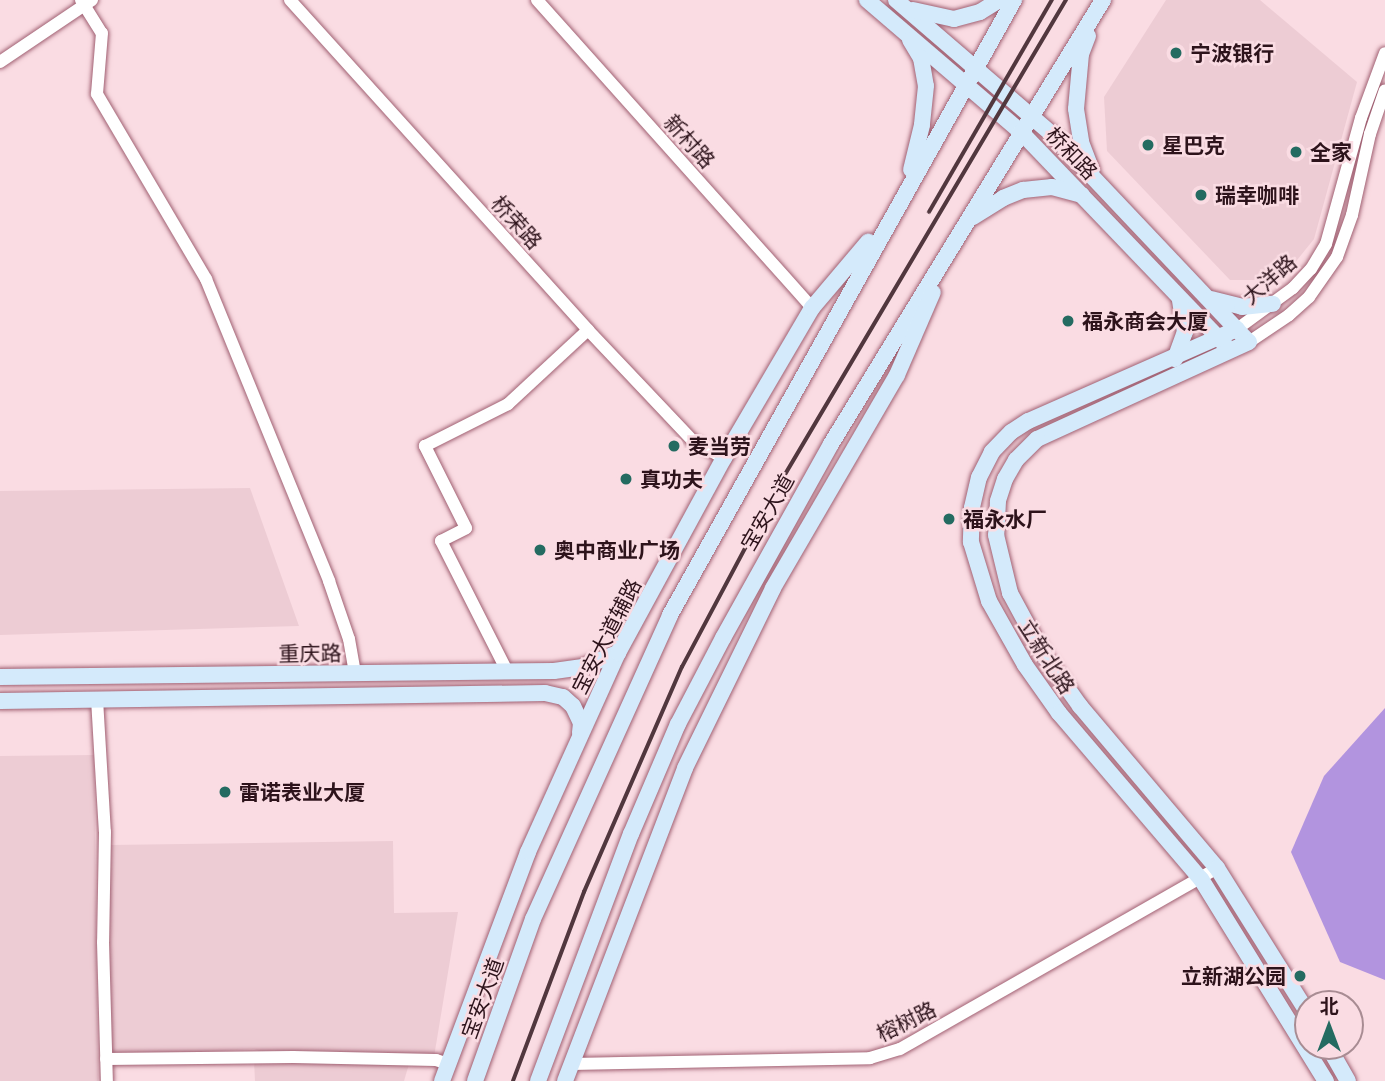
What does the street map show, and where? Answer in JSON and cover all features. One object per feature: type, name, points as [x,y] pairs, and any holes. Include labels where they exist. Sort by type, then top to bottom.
[{"type":"main road","name":"桥和路","points":[[867,0],[1021,132],[1231,352]]},
{"type":"main road","points":[[899,2],[925,15],[954,19],[980,12],[999,0]]},
{"type":"main road","name":"宝安大道","points":[[475,1081],[533,919],[670,615],[894,210],[1014,0]]},
{"type":"main road","points":[[1101,185],[1081,142],[1076,95],[1081,54],[1103,0]]},
{"type":"main road","name":"宝安大道","points":[[538,1081],[594,927],[678,724],[766,556],[1103,0]]},
{"type":"main road","name":"桥和路","points":[[899,2],[1032,115],[1249,342]]},
{"type":"main road","points":[[894,23],[921,58],[926,86],[922,125],[907,188]]},
{"type":"main road","points":[[966,223],[994,203],[1023,190],[1052,187],[1084,196]]},
{"type":"main road","name":"宝安大道辅路","points":[[442,1081],[528,852],[618,653],[724,458],[812,309],[894,210]]},
{"type":"main road","points":[[565,1081],[685,768],[745,640],[897,375],[950,250]]},
{"type":"main road","points":[[1203,294],[1242,307],[1273,304]]},
{"type":"main road","points":[[1175,359],[1185,332],[1184,310],[1179,296]]},
{"type":"main road","name":"立新北路","points":[[1237,329],[1175,359],[1028,421],[1004,437],[987,459],[979,477],[972,508],[971,542],[989,601],[1026,665],[1059,713],[1201,879],[1326,1081]]},
{"type":"main road","name":"立新北路","points":[[1249,342],[1037,439],[1016,460],[1005,479],[998,501],[996,536],[1010,593],[1043,653],[1080,706],[1217,868],[1294,991]]},
{"type":"main road","name":"重庆路","points":[[0,677],[567,670],[583,667],[618,653]]},
{"type":"main road","points":[[454,671],[454,694]]},
{"type":"main road","name":"重庆路","points":[[0,701],[555,694],[573,706],[581,723],[580,733]]},
{"type":"main road","points":[[1336,1060],[1349,1081]]},
{"type":"street","name":"桥荣路","points":[[289,0],[588,330],[693,441],[724,458]]},
{"type":"street","name":"新村路","points":[[537,0],[812,309]]},
{"type":"street","points":[[0,61],[86,2],[102,33],[97,94],[206,279],[329,582],[349,639],[355,673]]},
{"type":"street","name":"大洋路","points":[[1237,329],[1302,280],[1326,244],[1361,118],[1384,59]]},
{"type":"street","name":"大洋路","points":[[1249,342],[1289,315],[1309,297],[1337,257],[1352,215],[1370,134],[1385,90]]},
{"type":"street","points":[[507,671],[441,541],[466,528],[425,446],[508,404],[588,330]]},
{"type":"street","points":[[97,699],[105,832],[103,942],[107,1081]]},
{"type":"street","name":"榕树路","points":[[571,1064],[870,1058],[900,1049],[1217,868]]},
{"type":"street","points":[[106,1059],[293,1057],[436,1060],[448,1063]]},
{"type":"shaded area","points":[[1166,0],[1260,0],[1357,82],[1314,239],[1281,280],[1230,280],[1107,151],[1104,97]]},
{"type":"shaded area","points":[[250,488],[299,626],[0,635],[0,491]]},
{"type":"shaded area","points":[[1385,708],[1385,980],[1340,962],[1291,852],[1324,776]]},
{"type":"shaded area","points":[[94,755],[98,1081],[0,1081],[0,756]]},
{"type":"shaded area","points":[[393,841],[394,913],[458,912],[434,1057],[269,1055],[254,1049],[110,1057],[110,845]]},
{"type":"shaded area","points":[[254,1060],[409,1064],[404,1081],[255,1081]]},
{"type":"railway","points":[[929,212],[1052,0]]},
{"type":"railway","points":[[513,1081],[584,892],[682,667],[780,483],[1066,0]]},
{"type":"place","name":"宁波银行","points":[[1176,53]]},
{"type":"place","name":"星巴克","points":[[1148,145]]},
{"type":"place","name":"全家","points":[[1296,152]]},
{"type":"place","name":"瑞幸咖啡","points":[[1201,195]]},
{"type":"place","name":"福永商会大厦","points":[[1068,321]]},
{"type":"place","name":"麦当劳","points":[[674,446]]},
{"type":"place","name":"真功夫","points":[[626,479]]},
{"type":"place","name":"福永水厂","points":[[949,519]]},
{"type":"place","name":"奥中商业广场","points":[[540,550]]},
{"type":"place","name":"雷诺表业大厦","points":[[225,792]]},
{"type":"place","name":"立新湖公园","points":[[1300,976]]}]
